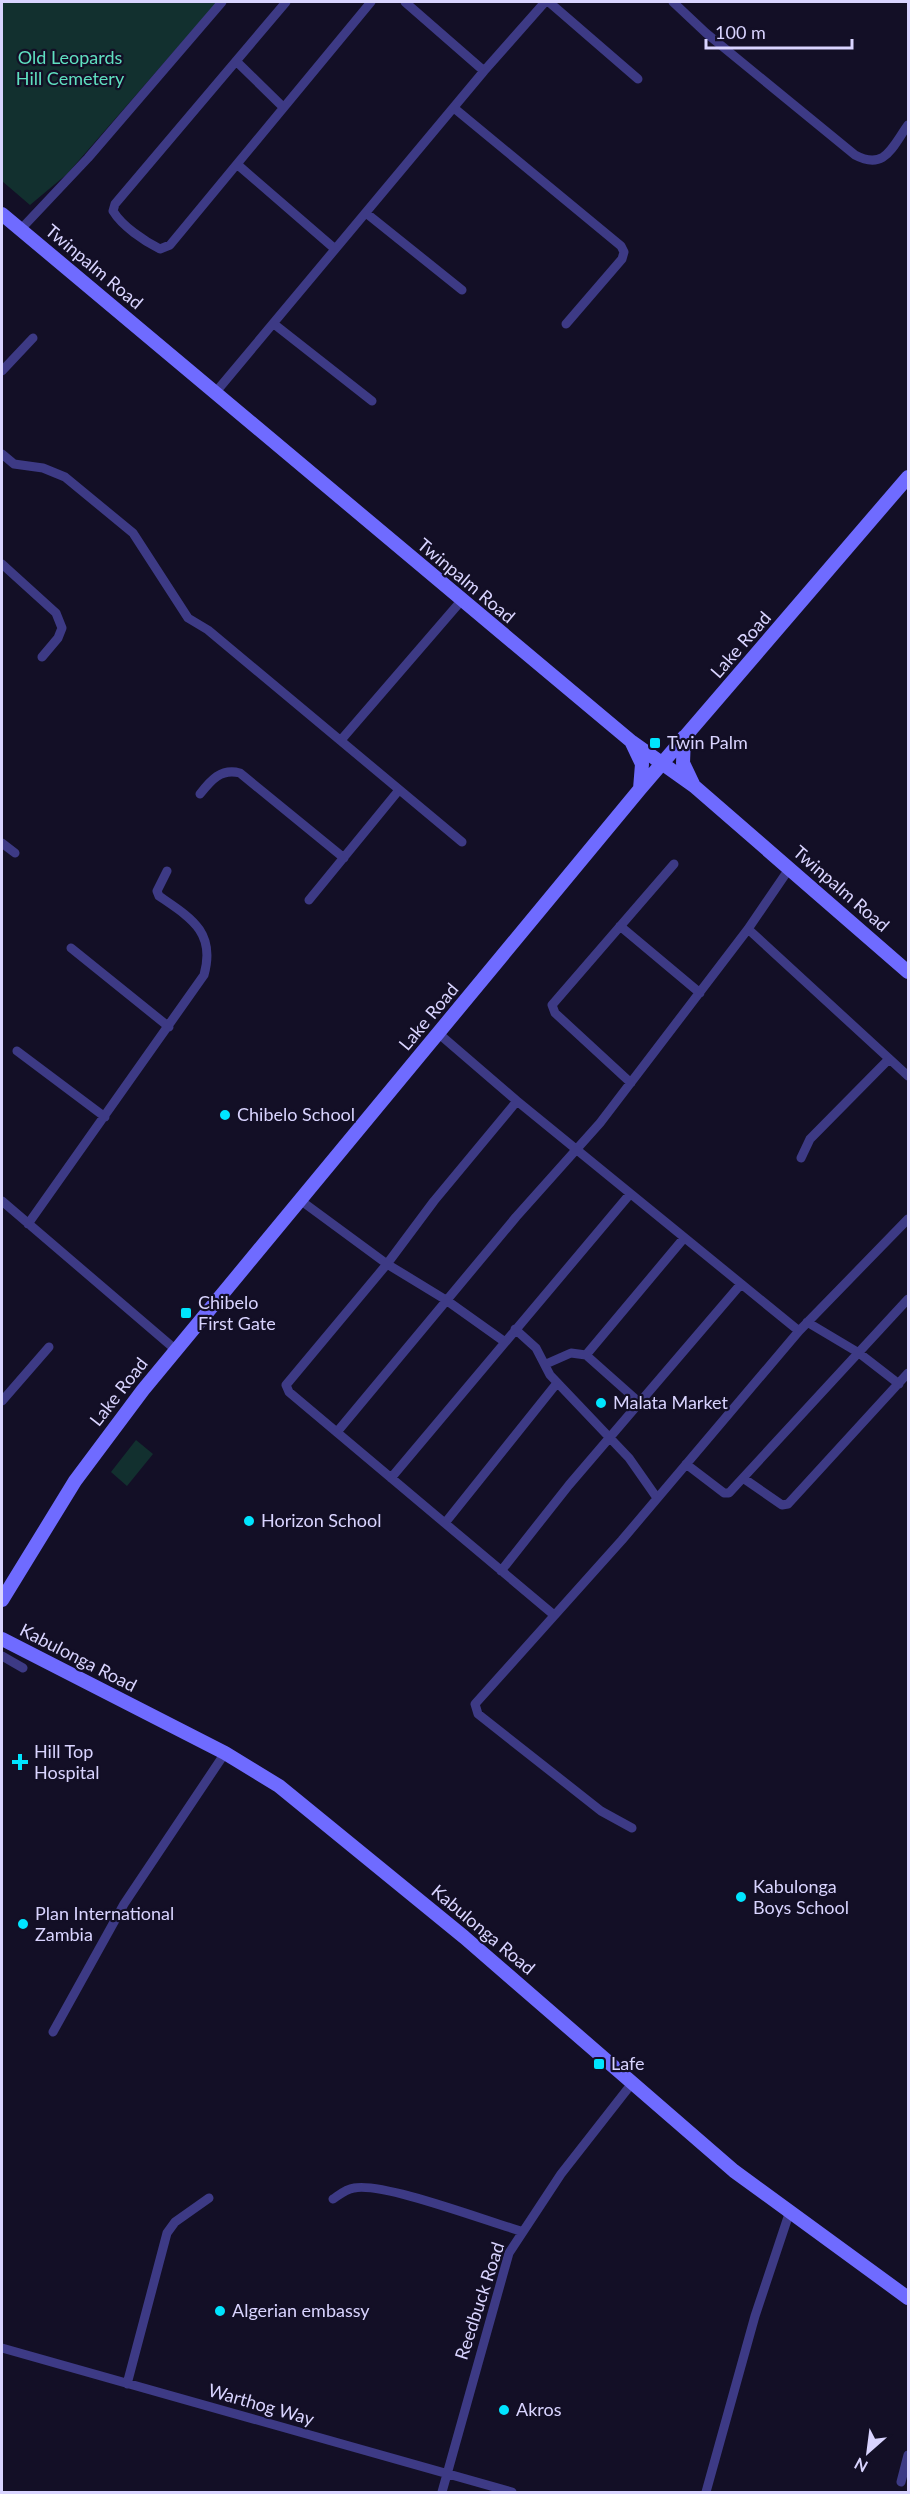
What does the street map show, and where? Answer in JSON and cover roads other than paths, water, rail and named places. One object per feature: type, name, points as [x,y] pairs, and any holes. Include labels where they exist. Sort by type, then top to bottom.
[{"type":"main road","name":"Twinpalm Road","points":[[2,214],[461,601],[632,742],[694,786],[909,972]]},
{"type":"main road","name":"Lake Road","points":[[2,1600],[75,1481],[108,1434],[640,789],[909,477]]},
{"type":"main road","points":[[684,737],[683,763],[694,786]]},
{"type":"main road","points":[[632,742],[642,764],[640,789]]},
{"type":"main road","name":"Kabulonga Road","points":[[2,1639],[225,1753],[256,1771],[322,1818],[726,2164],[789,2214],[909,2298]]},
{"type":"street","points":[[21,229],[88,158],[222,2]]},
{"type":"street","points":[[286,2],[115,204],[113,211],[117,217],[152,245],[160,249],[170,245],[371,2]]},
{"type":"street","points":[[405,2],[483,71]]},
{"type":"street","points":[[214,393],[274,324],[483,71],[547,2],[638,79]]},
{"type":"street","points":[[673,2],[706,33],[861,159],[876,162],[885,156],[909,125]]},
{"type":"street","points":[[236,61],[283,107]]},
{"type":"street","points":[[454,108],[621,246],[624,252],[622,259],[566,324]]},
{"type":"street","points":[[238,165],[335,249]]},
{"type":"street","points":[[366,213],[462,290]]},
{"type":"street","points":[[274,324],[372,400]]},
{"type":"street","points":[[2,371],[33,338]]},
{"type":"street","points":[[2,453],[14,464],[43,468],[65,477],[133,532],[188,618],[208,630],[462,842]]},
{"type":"street","points":[[2,564],[56,613],[62,628],[58,638],[42,657]]},
{"type":"street","points":[[341,740],[461,601]]},
{"type":"street","points":[[200,794],[220,774],[230,771],[240,773],[344,858]]},
{"type":"street","points":[[309,900],[399,790]]},
{"type":"street","points":[[2,843],[15,854]]},
{"type":"street","points":[[631,1083],[552,1008],[674,864]]},
{"type":"street","points":[[337,1432],[446,1300],[600,1123],[748,929],[789,869]]},
{"type":"street","points":[[28,1224],[204,975],[208,959],[204,934],[192,919],[159,896],[157,891],[167,871]]},
{"type":"street","points":[[620,926],[700,993]]},
{"type":"street","points":[[748,929],[909,1076]]},
{"type":"street","points":[[71,948],[169,1027]]},
{"type":"street","points":[[438,1033],[575,1149],[799,1331]]},
{"type":"street","points":[[17,1051],[105,1117]]},
{"type":"street","points":[[801,1158],[810,1139],[889,1059]]},
{"type":"street","points":[[517,1101],[434,1201],[387,1264],[287,1381],[289,1392],[554,1615]]},
{"type":"street","points":[[391,1478],[630,1194]]},
{"type":"street","points":[[300,1200],[387,1264],[446,1300],[505,1342]]},
{"type":"street","points":[[2,1201],[176,1350]]},
{"type":"street","points":[[632,1828],[601,1811],[475,1710],[479,1699],[657,1498],[807,1322],[909,1219]]},
{"type":"street","points":[[586,1355],[684,1238]]},
{"type":"street","points":[[501,1571],[610,1437],[741,1284]]},
{"type":"street","points":[[686,1464],[727,1494],[909,1299]]},
{"type":"street","points":[[807,1322],[859,1353],[899,1384]]},
{"type":"street","points":[[515,1329],[536,1348],[557,1383],[629,1458],[657,1498]]},
{"type":"street","points":[[2,1401],[49,1347]]},
{"type":"street","points":[[546,1364],[571,1353],[586,1355],[640,1403]]},
{"type":"street","points":[[743,1478],[782,1505],[788,1504],[909,1373]]},
{"type":"street","points":[[445,1523],[557,1383]]},
{"type":"street","points":[[2,1656],[23,1668]]},
{"type":"street","points":[[52,2032],[124,1904],[225,1753]]},
{"type":"street","name":"Reedbuck Road","points":[[442,2493],[509,2253],[521,2231],[561,2174],[633,2082]]},
{"type":"street","points":[[333,2199],[352,2188],[366,2187],[401,2194],[521,2231]]},
{"type":"street","points":[[127,2384],[167,2233],[175,2222],[209,2198]]},
{"type":"street","points":[[706,2493],[752,2326],[789,2214]]},
{"type":"street","name":"Warthog Way","points":[[2,2348],[512,2493]]},
{"type":"street","points":[[901,2482],[909,2455]]},
{"type":"place","name":"Twin Palm","points":[[655,743]]},
{"type":"place","name":"Chibelo School","points":[[225,1115]]},
{"type":"place","name":"Chibelo First Gate","points":[[186,1313]]},
{"type":"place","name":"Malata Market","points":[[601,1403]]},
{"type":"place","name":"Horizon School","points":[[249,1521]]},
{"type":"place","name":"Hill Top Hospital","points":[[20,1762]]},
{"type":"place","name":"Kabulonga Boys School","points":[[741,1897]]},
{"type":"place","name":"Plan International Zambia","points":[[23,1924]]},
{"type":"place","name":"Lafe","points":[[599,2064]]},
{"type":"place","name":"Algerian embassy","points":[[220,2311]]},
{"type":"place","name":"Akros","points":[[504,2410]]},
{"type":"park label","name":"Old Leopards Hill Cemetery","points":[[70,68]]}]
